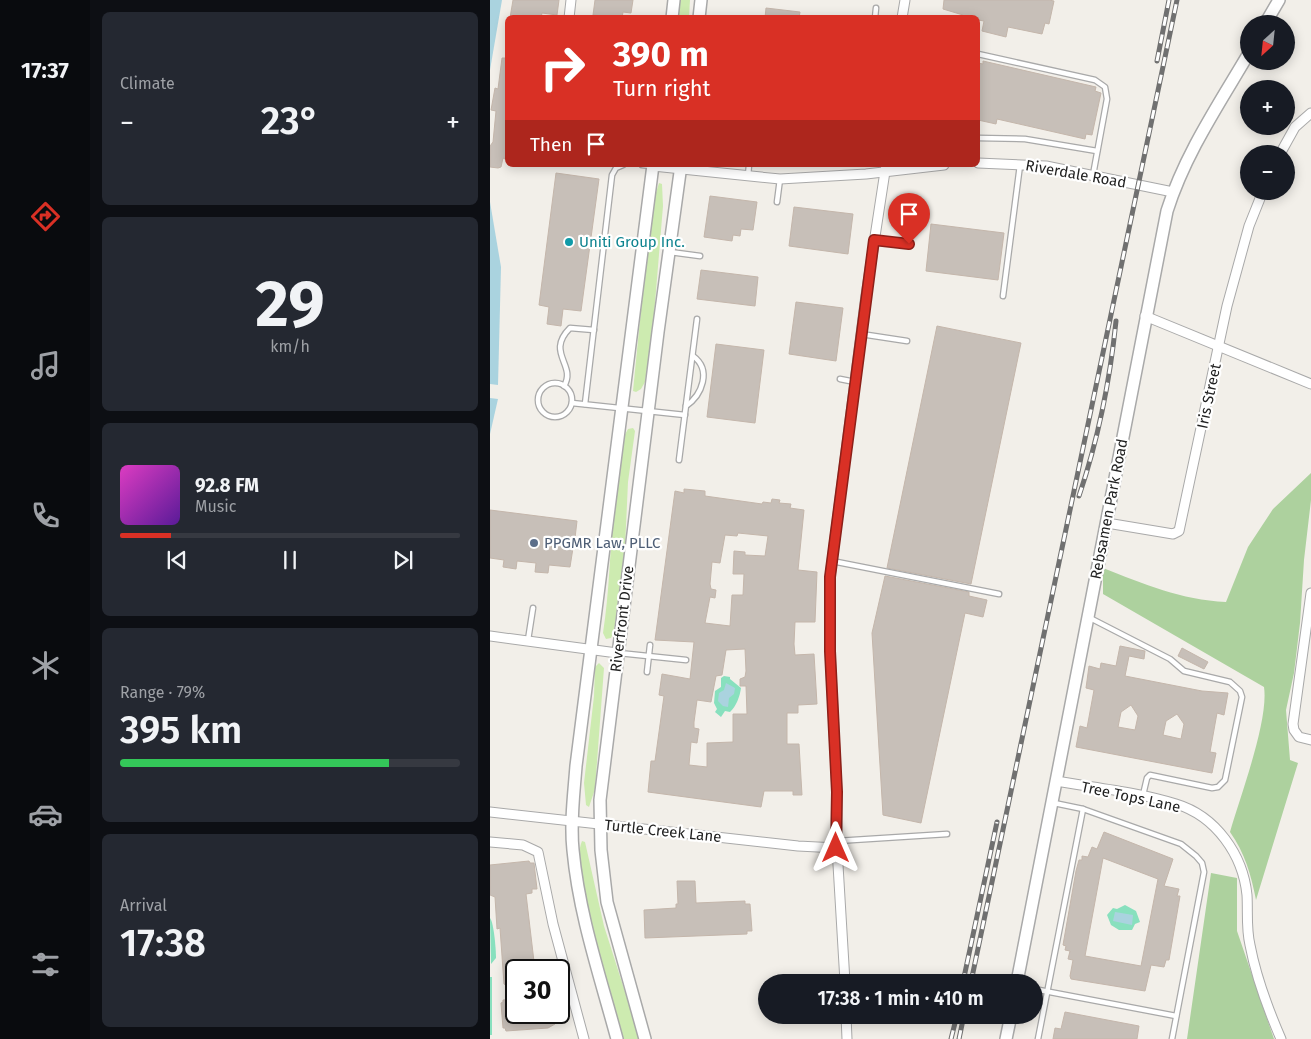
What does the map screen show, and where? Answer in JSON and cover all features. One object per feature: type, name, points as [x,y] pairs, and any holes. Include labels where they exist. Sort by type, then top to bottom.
[{"type":"street","points":[[569,15],[571,0]]},
{"type":"street","points":[[672,15],[674,0]]},
{"type":"street","points":[[699,15],[701,0]]},
{"type":"street","points":[[902,15],[905,0]]},
{"type":"street","points":[[1271,15],[1279,0]]},
{"type":"street","name":"Rebsamen Park Road","points":[[1019,974],[1107,523],[1160,240],[1173,192],[1190,153],[1240,68]]},
{"type":"street","points":[[1285,145],[1295,127],[1311,113]]},
{"type":"street","name":"Riverdale Road","points":[[980,163],[1020,164],[1093,175],[1173,192]]},
{"type":"street","name":"Riverfront Drive","points":[[617,1039],[586,930],[577,890],[572,822],[576,766],[622,408],[650,167]]},
{"type":"street","points":[[680,167],[747,177],[780,179],[905,167]]},
{"type":"street","name":"Riverfront Drive","points":[[646,1039],[607,902],[600,825],[600,800],[617,653],[680,167]]},
{"type":"street","points":[[844,974],[836,845],[837,792],[830,651],[832,561],[861,334],[885,168]]},
{"type":"street","name":"Iris Street","points":[[1107,523],[1173,534],[1179,531],[1237,270],[1249,226],[1259,200]]},
{"type":"street","points":[[1145,316],[1311,384]]},
{"type":"street","points":[[1311,593],[1293,724],[1294,730],[1299,737],[1311,740]]},
{"type":"street","points":[[490,636],[617,653]]},
{"type":"street","name":"Tree Tops Lane","points":[[1056,781],[1178,804],[1212,825],[1235,853],[1242,872],[1247,895],[1248,937],[1252,958],[1279,1037]]},
{"type":"street","name":"Turtle Creek Lane","points":[[490,812],[600,825],[836,845]]},
{"type":"street","points":[[490,842],[523,845],[538,852],[553,924],[584,1039]]},
{"type":"street","points":[[846,1024],[847,1039]]},
{"type":"street","points":[[1006,1039],[1009,1024]]},
{"type":"lane","points":[[875,15],[876,8]]},
{"type":"lane","points":[[980,54],[1095,80],[1106,87],[1107,99],[1093,175]]},
{"type":"lane","points":[[980,138],[1025,138],[1097,151]]},
{"type":"lane","points":[[1003,296],[1020,164]]},
{"type":"lane","points":[[585,404],[612,175],[619,167]]},
{"type":"lane","points":[[747,177],[749,167]]},
{"type":"lane","points":[[777,202],[780,179]]},
{"type":"lane","points":[[874,240],[909,244]]},
{"type":"lane","points":[[669,251],[700,256]]},
{"type":"lane","points":[[679,460],[697,319]]},
{"type":"lane","points":[[564,386],[569,378],[569,370],[562,362],[560,350],[566,332],[570,328],[594,330]]},
{"type":"lane","points":[[861,334],[907,341]]},
{"type":"lane","points":[[686,406],[695,400],[704,381],[702,368],[693,356]]},
{"type":"lane","points":[[840,379],[855,382]]},
{"type":"lane","points":[[556,383],[564,386],[570,392],[572,403],[567,413],[557,418],[546,415],[538,407],[538,395],[545,386],[556,383]]},
{"type":"lane","points":[[572,403],[685,415]]},
{"type":"lane","points":[[832,561],[999,594]]},
{"type":"lane","points":[[528,642],[533,608]]},
{"type":"lane","points":[[1088,617],[1170,659],[1184,671],[1230,682],[1240,691],[1242,697],[1225,780],[1222,784],[1212,788],[1150,776],[1147,778],[1143,796]]},
{"type":"lane","points":[[647,672],[650,644]]},
{"type":"lane","points":[[617,653],[686,660]]},
{"type":"lane","points":[[1052,802],[1083,809],[1181,844],[1202,863],[1204,872],[1201,892],[1172,1039]]},
{"type":"lane","points":[[1038,1039],[1083,809]]},
{"type":"lane","points":[[836,845],[947,834]]},
{"type":"lane","points":[[1043,991],[1176,1016]]},
{"type":"green space","points":[[679,0],[690,0],[689,15],[678,15]]},
{"type":"green space","points":[[659,183],[662,184],[663,206],[653,327],[645,382],[641,389],[636,392],[633,391],[651,209]]},
{"type":"green space","points":[[633,428],[635,431],[628,482],[625,548],[614,631],[611,638],[606,639],[603,633],[619,458],[625,434],[628,429]]},
{"type":"green space","points":[[1311,473],[1311,500],[1304,560],[1300,623],[1294,673],[1286,710],[1290,760],[1298,763],[1256,900],[1247,864],[1230,832],[1258,738],[1262,719],[1264,687],[1103,594],[1103,568],[1178,595],[1226,602],[1248,547],[1273,509]]},
{"type":"green space","points":[[599,663],[604,668],[595,789],[589,807],[586,805],[584,783],[594,696],[595,667]]},
{"type":"green space","points":[[724,676],[730,677],[741,688],[739,698],[734,707],[730,712],[725,711],[721,717],[715,712],[717,709],[714,703],[715,691],[721,687],[721,678]]},
{"type":"green space","points":[[582,841],[585,842],[604,926],[640,1039],[622,1039],[609,997],[593,938],[581,880],[579,857]]},
{"type":"green space","points":[[1211,873],[1237,878],[1237,931],[1274,1039],[1187,1039]]},
{"type":"green space","points":[[1125,905],[1136,911],[1140,922],[1135,924],[1132,930],[1119,930],[1111,925],[1107,915],[1113,908],[1117,909]]},
{"type":"green space","points":[[490,918],[494,931],[496,958],[491,964]]},
{"type":"green space","points":[[490,977],[492,977],[492,1035],[490,1035]]},
{"type":"water","points":[[490,0],[502,0],[490,70]]},
{"type":"water","points":[[490,202],[501,267],[498,385],[490,384]]},
{"type":"water","points":[[490,398],[498,399],[490,434]]},
{"type":"water","points":[[726,683],[735,688],[734,694],[729,698],[728,707],[723,706],[718,701],[719,693],[724,690]]},
{"type":"water","points":[[1115,912],[1133,915],[1132,925],[1113,921]]},
{"type":"building","points":[[513,0],[559,0],[557,15],[542,13],[542,15],[510,15]]},
{"type":"building","points":[[595,0],[633,0],[631,13],[623,12],[622,15],[593,15]]},
{"type":"building","points":[[944,0],[1054,1],[1049,24],[1045,23],[1042,34],[1008,27],[1006,37],[982,31],[984,21],[980,20],[980,15],[963,15],[943,9]]},
{"type":"building","points":[[766,8],[800,12],[800,15],[765,15]]},
{"type":"building","points":[[502,58],[505,58],[505,159],[503,158],[501,167],[498,168],[490,167],[490,146],[493,142],[496,111],[491,110],[495,88],[498,89]]},
{"type":"building","points":[[983,61],[1096,87],[1095,91],[1101,93],[1092,135],[1086,134],[1085,139],[997,119],[996,124],[980,120],[980,63],[983,64]]},
{"type":"building","name":"Uniti Group Inc.","points":[[556,173],[599,179],[581,311],[563,309],[561,326],[547,324],[549,307],[539,305]]},
{"type":"building","points":[[710,196],[757,202],[753,230],[741,229],[740,236],[733,235],[732,241],[704,237]]},
{"type":"building","points":[[794,207],[853,214],[848,254],[789,246]]},
{"type":"building","points":[[931,224],[1004,233],[998,280],[926,271]]},
{"type":"building","points":[[701,270],[758,277],[755,306],[697,299]]},
{"type":"building","points":[[796,302],[843,308],[836,361],[789,354]]},
{"type":"building","points":[[937,326],[1021,343],[971,584],[887,568]]},
{"type":"building","points":[[716,344],[764,350],[755,423],[707,417]]},
{"type":"building","points":[[684,489],[705,491],[705,496],[762,504],[763,502],[771,503],[772,499],[780,500],[779,503],[791,504],[790,508],[804,510],[798,570],[817,572],[815,622],[795,622],[794,644],[795,655],[814,654],[817,704],[798,705],[798,713],[787,713],[787,744],[799,744],[802,795],[793,795],[793,791],[764,791],[761,807],[648,792],[651,761],[655,761],[664,696],[659,695],[662,674],[690,679],[694,642],[655,640],[675,491],[684,493]],"holes":[[[738,533],[768,536],[765,556],[745,555],[745,552],[734,551],[733,574],[744,574],[743,595],[732,595],[730,626],[705,623],[710,597],[715,598],[716,590],[711,589],[710,584],[712,562],[720,563],[725,535],[737,536]],[[745,649],[746,671],[745,677],[740,679],[740,686],[746,686],[747,714],[733,714],[733,742],[707,743],[707,767],[689,765],[691,742],[697,743],[699,729],[694,728],[697,700],[711,702],[716,676],[722,675],[726,650]]]},
{"type":"building","name":"PPGMR Law, PLLC","points":[[490,510],[577,521],[575,538],[578,538],[577,548],[573,548],[570,567],[549,565],[548,573],[535,572],[536,563],[517,561],[516,569],[503,567],[504,560],[490,558]]},
{"type":"building","points":[[885,576],[969,592],[969,596],[987,600],[983,617],[965,613],[921,823],[883,815],[872,633]]},
{"type":"building","points":[[1120,646],[1145,651],[1144,659],[1129,656],[1125,676],[1202,691],[1228,693],[1224,715],[1217,713],[1210,752],[1216,753],[1212,773],[1076,747],[1080,726],[1087,728],[1094,690],[1086,688],[1089,666],[1100,669],[1101,663],[1116,666]],"holes":[[[1131,705],[1138,716],[1135,730],[1118,727],[1121,712]],[[1177,714],[1184,724],[1181,739],[1163,735],[1166,721]]]},
{"type":"building","points":[[1182,648],[1208,662],[1204,669],[1178,656]]},
{"type":"building","points":[[1104,832],[1173,859],[1164,886],[1179,889],[1177,896],[1180,896],[1169,960],[1166,960],[1164,967],[1151,965],[1145,991],[1071,979],[1073,960],[1068,959],[1070,951],[1065,950],[1066,946],[1063,945],[1076,871],[1082,856],[1088,857],[1092,847],[1097,849]],"holes":[[[1103,858],[1158,879],[1141,966],[1085,956]]]},
{"type":"building","points":[[529,861],[534,863],[537,889],[532,889],[532,893],[526,894],[534,959],[505,959],[505,985],[500,928],[497,929],[495,897],[490,895],[490,865]]},
{"type":"building","points":[[677,881],[695,881],[696,903],[745,901],[745,904],[750,904],[752,931],[747,931],[747,934],[645,938],[644,910],[676,908],[676,904],[678,904]]},
{"type":"building","points":[[505,1000],[505,1024],[555,1024],[548,1028],[506,1031],[503,1028],[501,1003]]},
{"type":"building","points":[[1065,1012],[1139,1026],[1137,1039],[1053,1039],[1055,1028],[1061,1029]]},
{"type":"railway","points":[[1157,61],[1169,0]]},
{"type":"railway","points":[[973,974],[1177,0]]},
{"type":"railway","points":[[1079,496],[1102,410],[1116,321]]},
{"type":"railway","points":[[965,974],[997,822]]},
{"type":"railway","points":[[951,1039],[955,1024]]},
{"type":"railway","points":[[959,1039],[962,1024]]},
{"type":"place","name":"Uniti Group Inc.","points":[[569,242]]},
{"type":"place","name":"PPGMR Law, PLLC","points":[[534,543]]},
{"type":"route","points":[[836,848],[837,792],[830,651],[830,577],[874,240],[909,244]]}]
